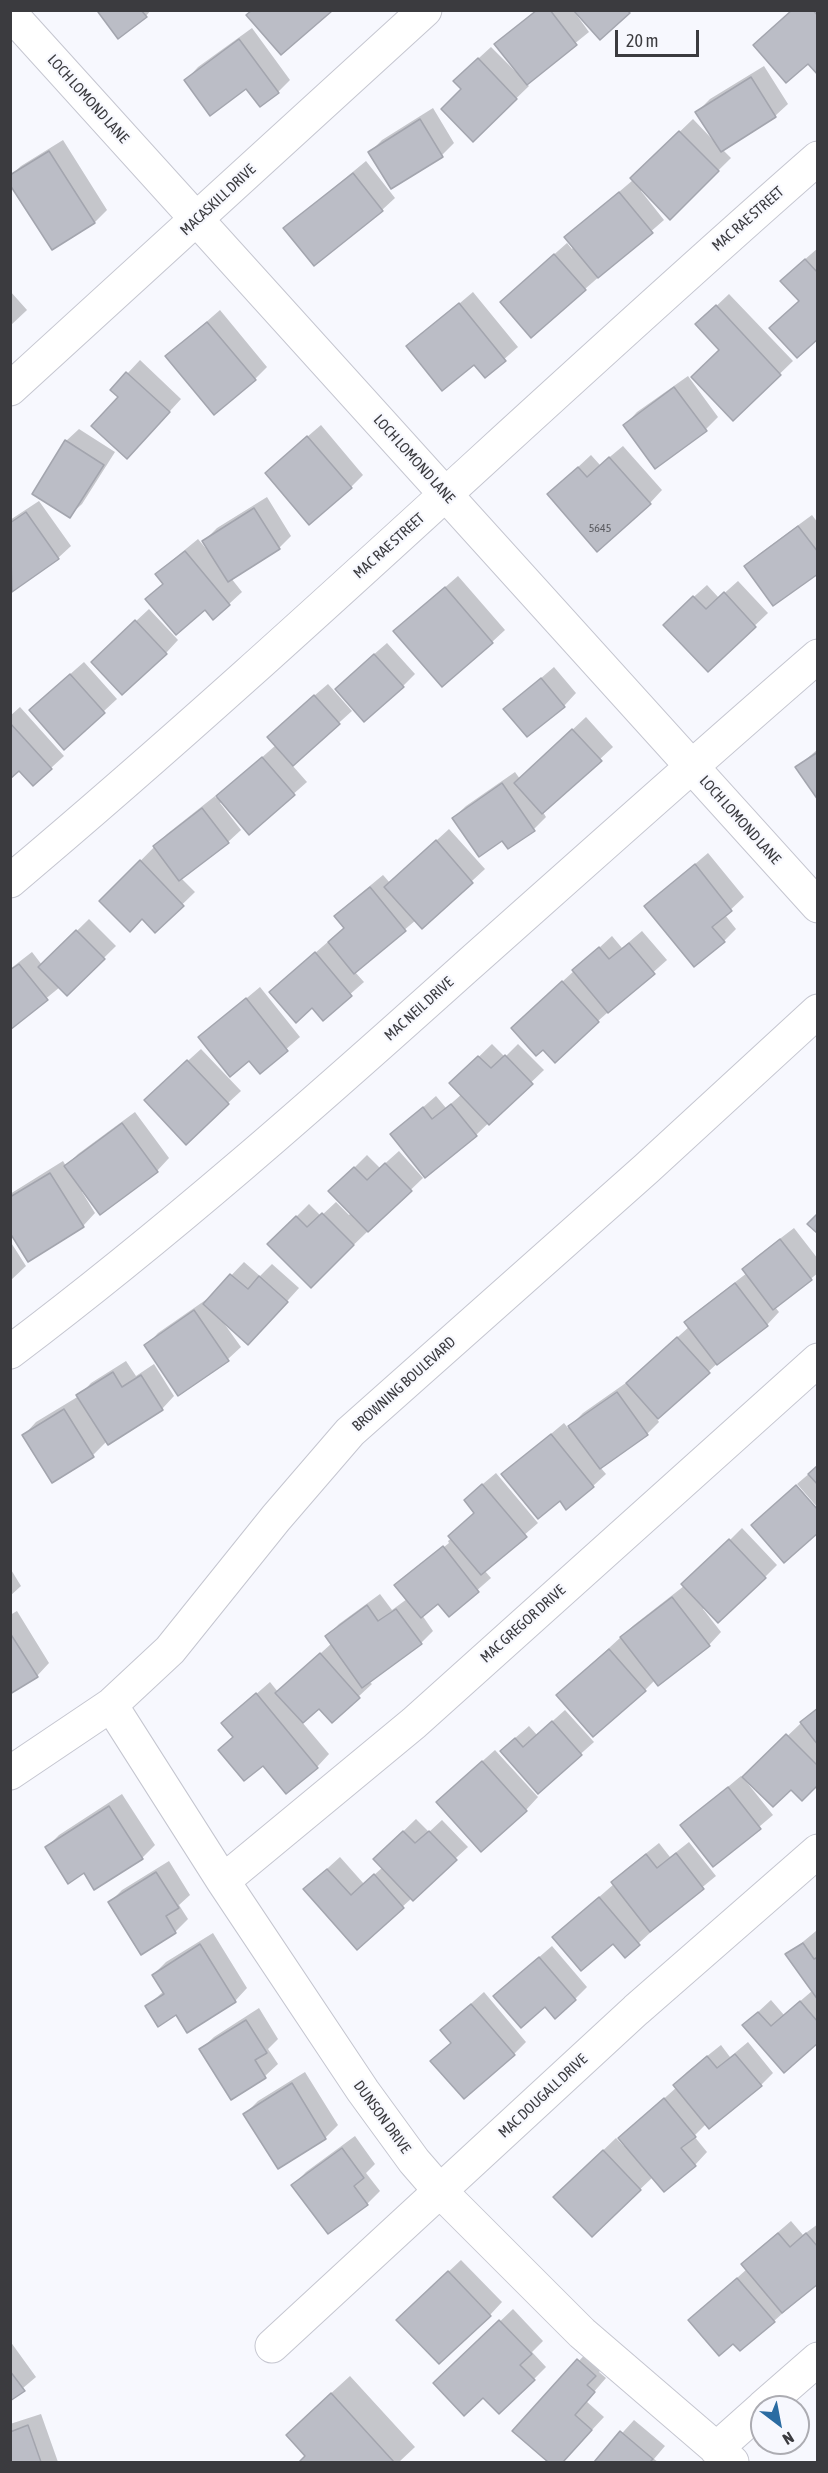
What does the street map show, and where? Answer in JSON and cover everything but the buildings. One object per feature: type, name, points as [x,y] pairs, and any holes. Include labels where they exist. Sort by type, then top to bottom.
[{"type":"street","name":"MACASKILL DRIVE","points":[[10,389],[425,10]]},
{"type":"street","name":"LOCH LOMOND LANE","points":[[10,13],[818,906]]},
{"type":"street","name":"MAC RAE STREET","points":[[10,881],[138,774],[713,249],[818,158]]},
{"type":"street","name":"MAC NEIL DRIVE","points":[[10,1352],[104,1281],[293,1122],[691,766],[818,656]]},
{"type":"street","name":"BROWNING BOULEVARD","points":[[10,1773],[111,1705],[170,1650],[276,1518],[350,1432],[637,1177],[818,1011]]},
{"type":"street","name":"MAC GREGOR DRIVE","points":[[223,1881],[414,1723],[818,1360]]},
{"type":"street","name":"DUNSON DRIVE","points":[[111,1705],[223,1881],[363,2091],[414,2161],[440,2191],[582,2333],[724,2456]]},
{"type":"street","name":"MAC DOUGALL DRIVE","points":[[272,2346],[636,2010],[818,1851]]},
{"type":"street","points":[[778,2395],[818,2359]]},
{"type":"street","points":[[724,2456],[750,2424]]}]
